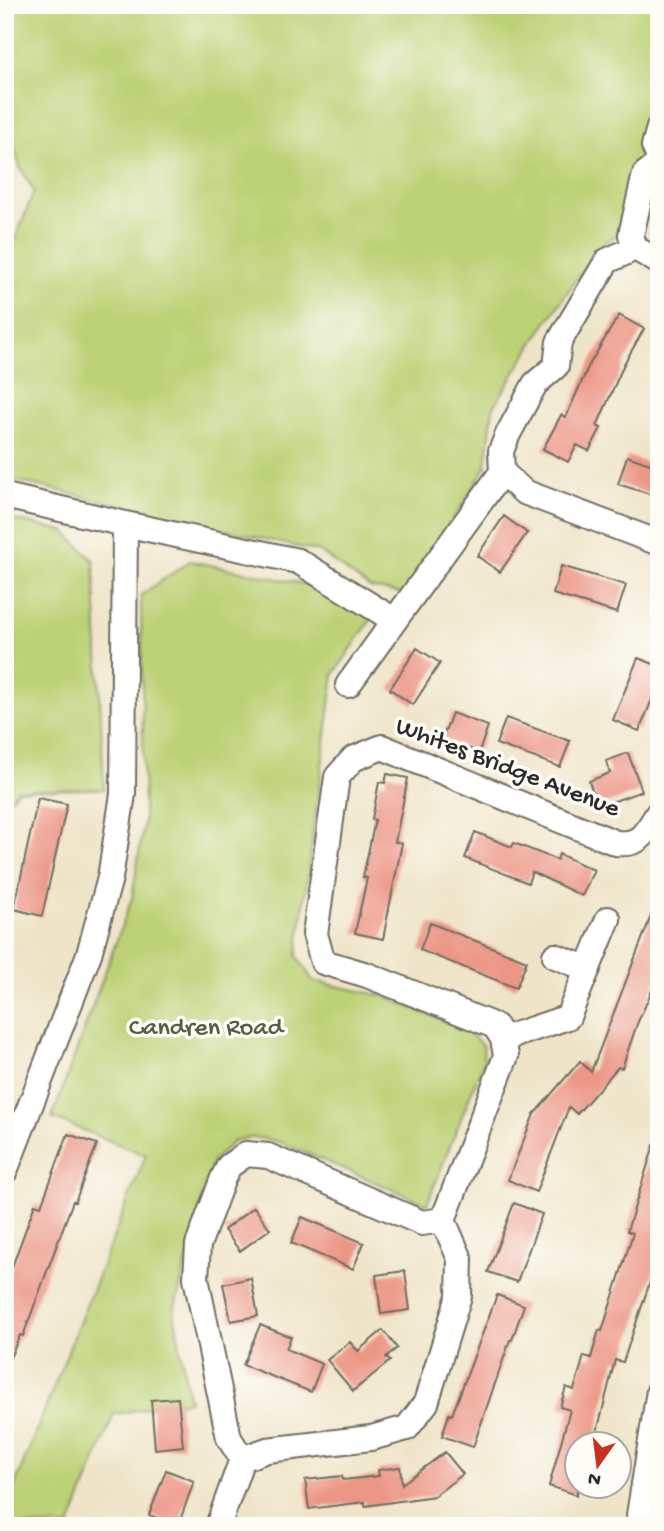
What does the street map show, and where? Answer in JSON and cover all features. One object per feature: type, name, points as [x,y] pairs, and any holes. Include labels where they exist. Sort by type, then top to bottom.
[{"type":"street","points":[[659,128],[654,146],[659,159],[657,166],[645,174],[631,235],[635,248],[659,262]]},
{"type":"street","points":[[348,685],[502,472],[501,451],[508,434],[535,384],[556,366],[559,342],[607,261],[635,248]]},
{"type":"street","points":[[502,472],[524,492],[659,543]]},
{"type":"street","points":[[5,496],[298,561],[394,620]]},
{"type":"street","points":[[5,1171],[89,954],[110,878],[123,794],[125,524]]},
{"type":"street","name":"Whites Bridge Avenue","points":[[503,1040],[495,1026],[367,975],[323,962],[315,934],[337,777],[353,759],[382,747],[616,843],[629,844],[643,836],[659,812]]},
{"type":"street","points":[[242,1459],[267,1450],[371,1438],[407,1428],[426,1403],[459,1296],[460,1259],[443,1220],[506,1056],[503,1040],[568,1017],[608,919]]},
{"type":"street","points":[[555,956],[588,969]]},
{"type":"street","points":[[242,1459],[229,1438],[196,1278],[198,1245],[229,1166],[246,1154],[268,1156],[422,1223],[443,1220]]},
{"type":"street","points":[[643,1526],[639,1515],[659,1391]]},
{"type":"street","points":[[218,1526],[242,1459]]},
{"type":"green space","points":[[5,5],[659,5],[659,106],[615,236],[600,245],[538,335],[493,408],[486,467],[405,594],[370,588],[320,552],[5,478],[5,238],[15,240],[34,191],[20,167],[10,132],[5,131]]},
{"type":"green space","points":[[5,518],[64,531],[94,561],[104,789],[18,790],[5,805]]},
{"type":"green space","name":"Candren Road","points":[[190,561],[314,586],[372,618],[334,674],[297,956],[313,981],[384,996],[466,1030],[483,1046],[484,1060],[427,1204],[280,1142],[253,1137],[234,1141],[213,1161],[174,1311],[189,1401],[114,1414],[70,1526],[5,1526],[5,1510],[146,1155],[52,1118],[132,898],[144,822],[141,595]]},
{"type":"building","points":[[619,315],[644,329],[624,364],[597,426],[601,428],[589,451],[577,445],[568,462],[543,449],[561,415],[566,417],[589,365]]},
{"type":"building","points":[[627,456],[659,467],[659,497],[618,484]]},
{"type":"building","points":[[504,516],[527,533],[500,572],[477,556]]},
{"type":"building","points":[[561,566],[626,585],[617,613],[553,594]]},
{"type":"building","points":[[417,648],[440,663],[413,705],[390,689]]},
{"type":"building","points":[[638,658],[659,666],[659,683],[639,731],[613,720]]},
{"type":"building","points":[[452,713],[488,726],[479,752],[442,739]]},
{"type":"building","points":[[506,718],[570,741],[560,767],[496,744]]},
{"type":"building","points":[[628,753],[642,791],[598,807],[589,781],[610,773],[606,761]]},
{"type":"building","points":[[387,774],[408,778],[395,842],[402,843],[383,939],[355,933],[367,878],[363,877],[375,820],[372,819],[379,782],[385,783]]},
{"type":"building","points":[[38,798],[67,804],[42,916],[14,909]]},
{"type":"building","points":[[475,832],[512,847],[514,843],[557,860],[559,854],[594,870],[582,896],[532,872],[528,883],[465,858]]},
{"type":"building","points":[[656,903],[659,904],[659,975],[637,1024],[622,1068],[618,1067],[577,1114],[569,1107],[536,1192],[508,1180],[534,1114],[580,1061],[591,1072]]},
{"type":"building","points":[[430,923],[527,961],[516,988],[420,950]]},
{"type":"building","points":[[68,1134],[97,1144],[23,1336],[20,1335],[5,1369],[5,1286],[35,1204],[41,1206]]},
{"type":"building","points":[[654,1145],[659,1146],[659,1272],[654,1270],[623,1362],[615,1360],[598,1430],[564,1430],[570,1410],[560,1407],[566,1387],[574,1390],[584,1356],[591,1358],[599,1330],[602,1331],[633,1233],[627,1231]]},
{"type":"building","points":[[514,1203],[542,1214],[517,1282],[488,1272]]},
{"type":"building","points":[[254,1207],[270,1229],[240,1251],[224,1230]]},
{"type":"building","points":[[302,1217],[364,1243],[353,1269],[291,1243]]},
{"type":"building","points":[[405,1271],[410,1310],[381,1314],[376,1275]]},
{"type":"building","points":[[251,1278],[258,1316],[231,1321],[223,1284]]},
{"type":"building","points":[[497,1295],[524,1305],[473,1447],[442,1436]]},
{"type":"building","points":[[260,1325],[291,1337],[286,1349],[322,1364],[311,1392],[243,1365]]},
{"type":"building","points":[[383,1330],[397,1348],[386,1357],[390,1361],[353,1391],[327,1360],[350,1342],[358,1351]]},
{"type":"building","points":[[178,1398],[183,1446],[155,1449],[151,1400]]},
{"type":"building","points":[[562,1439],[562,1490],[549,1486]]},
{"type":"building","points":[[445,1452],[463,1474],[434,1496],[365,1506],[365,1502],[309,1509],[305,1480],[379,1476],[378,1470],[400,1467],[402,1484]]},
{"type":"building","points":[[166,1470],[194,1481],[178,1526],[149,1515]]}]
